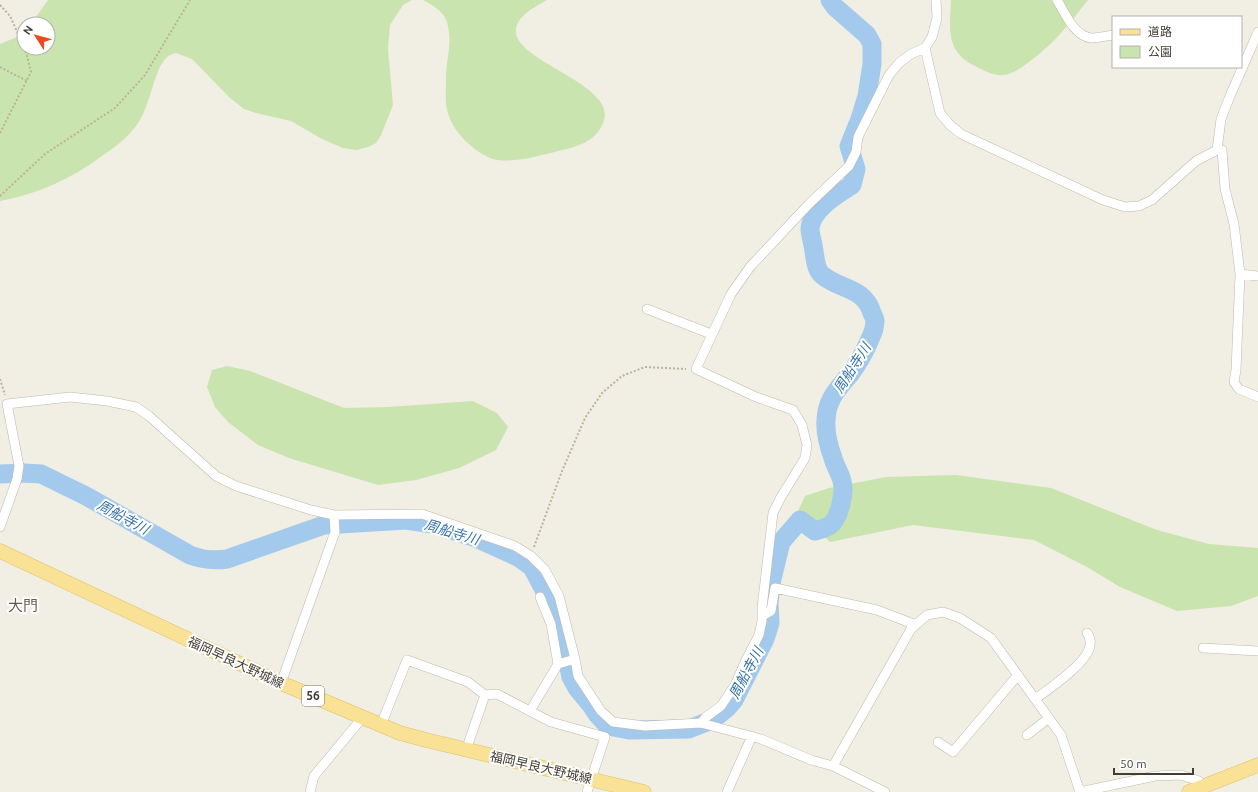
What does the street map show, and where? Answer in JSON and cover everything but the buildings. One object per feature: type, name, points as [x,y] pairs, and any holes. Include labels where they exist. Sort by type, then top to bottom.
[{"type":"main road","name":"福岡早良大野城線","points":[[0,550],[281,683],[400,733],[466,750],[589,786],[644,792]]},
{"type":"main road","points":[[1195,790],[1258,765]]},
{"type":"street","points":[[701,723],[706,717],[721,706],[735,685],[759,635],[773,513],[805,458],[807,445],[802,425],[793,410],[756,396],[696,369],[711,334],[731,294],[750,267],[808,204],[849,166],[856,152],[858,137],[889,75],[905,58],[925,48],[932,37],[937,18],[936,0]]},
{"type":"street","points":[[1057,0],[1074,28],[1082,35],[1091,38],[1112,35]]},
{"type":"street","points":[[1244,52],[1258,32]]},
{"type":"street","points":[[925,48],[940,113],[950,125],[961,134],[1125,207],[1139,206],[1152,200],[1196,161],[1217,150],[1222,150],[1225,189],[1234,224],[1240,274],[1236,370],[1234,382],[1239,389],[1258,397]]},
{"type":"street","points":[[1217,150],[1221,119],[1239,68]]},
{"type":"street","points":[[1240,274],[1258,276]]},
{"type":"street","points":[[647,309],[711,334]]},
{"type":"street","points":[[0,527],[17,479],[19,466],[7,404],[70,398],[107,401],[136,407],[149,416],[216,476],[236,486],[312,510],[334,515],[422,514],[515,546],[531,556],[545,570],[559,596],[578,676],[601,711],[613,722],[645,726],[701,723],[711,725],[761,739],[811,760],[833,766],[885,792]]},
{"type":"street","points":[[281,683],[335,532],[334,515]]},
{"type":"street","points":[[762,616],[771,611],[775,588],[877,610],[916,625]]},
{"type":"street","points":[[530,711],[560,663],[551,624],[540,597]]},
{"type":"street","points":[[833,766],[911,629],[927,615],[943,612],[960,618],[991,638],[1061,735],[1080,792],[1155,776],[1181,775],[1199,781],[1195,790]]},
{"type":"street","points":[[1035,699],[1076,668],[1086,656],[1090,646],[1087,633]]},
{"type":"street","points":[[1203,648],[1258,651]]},
{"type":"street","points":[[381,724],[407,660],[468,682],[485,695],[497,694],[551,722],[605,737],[589,786]]},
{"type":"street","points":[[560,663],[574,660]]},
{"type":"street","points":[[938,742],[957,755],[1018,675]]},
{"type":"street","points":[[466,750],[485,695]]},
{"type":"street","points":[[310,792],[314,776],[363,717]]},
{"type":"street","points":[[1027,735],[1049,718]]},
{"type":"street","points":[[727,792],[752,736]]},
{"type":"path","points":[[0,196],[45,154],[115,108],[145,75],[190,0]]},
{"type":"path","points":[[0,5],[10,16],[16,29]]},
{"type":"path","points":[[0,134],[31,72],[27,56]]},
{"type":"path","points":[[0,67],[27,81]]},
{"type":"path","points":[[531,556],[562,471],[585,418],[602,392],[622,376],[645,368],[696,369]]},
{"type":"path","points":[[0,379],[7,404]]},
{"type":"green space","points":[[48,0],[412,0],[403,5],[390,25],[388,49],[393,105],[381,135],[376,143],[368,147],[356,150],[343,148],[322,139],[291,121],[244,109],[230,98],[192,59],[176,53],[168,56],[162,63],[145,109],[136,126],[112,149],[78,172],[54,184],[41,190],[0,201],[0,44],[16,37],[16,56],[56,56],[56,16],[37,16]]},
{"type":"green space","points":[[423,0],[547,0],[531,9],[522,17],[516,27],[516,33],[521,44],[533,54],[582,85],[595,96],[604,107],[604,120],[600,129],[588,141],[581,144],[564,150],[522,159],[493,159],[475,149],[457,131],[451,121],[446,106],[446,72],[449,30],[446,18],[441,12]]},
{"type":"green space","points":[[951,0],[1088,0],[1061,33],[1038,55],[1014,72],[996,75],[975,66],[965,60],[958,53],[951,38]]},
{"type":"green space","points":[[227,366],[250,371],[344,408],[389,407],[473,401],[497,413],[508,427],[496,450],[459,468],[416,480],[378,485],[289,458],[258,445],[228,422],[215,407],[207,387],[212,370]]},
{"type":"green space","points":[[956,475],[1051,488],[1157,530],[1209,544],[1258,548],[1258,596],[1231,606],[1177,611],[1120,587],[1087,567],[1034,540],[913,525],[830,542],[798,511],[805,496],[829,488],[886,477]]},
{"type":"waterway","name":"周船寺川","points":[[0,474],[41,474],[86,496],[190,555],[208,560],[227,559],[324,525],[406,520],[433,524],[476,538],[518,557],[532,567],[558,616],[571,677],[577,688],[608,726],[629,730],[689,729],[712,720],[727,708],[734,700],[765,639],[770,623],[769,602],[772,579],[781,542],[800,520],[815,531],[833,523],[839,512],[843,486],[830,449],[826,429],[828,406],[834,394],[857,365],[875,326],[874,317],[868,304],[863,298],[850,289],[828,279],[819,272],[810,230],[811,223],[820,209],[852,185],[856,169],[849,146],[860,119],[867,96],[872,64],[872,44],[867,35],[835,7],[830,0]]},
{"type":"district","name":"大門","points":[[23,606]]}]
